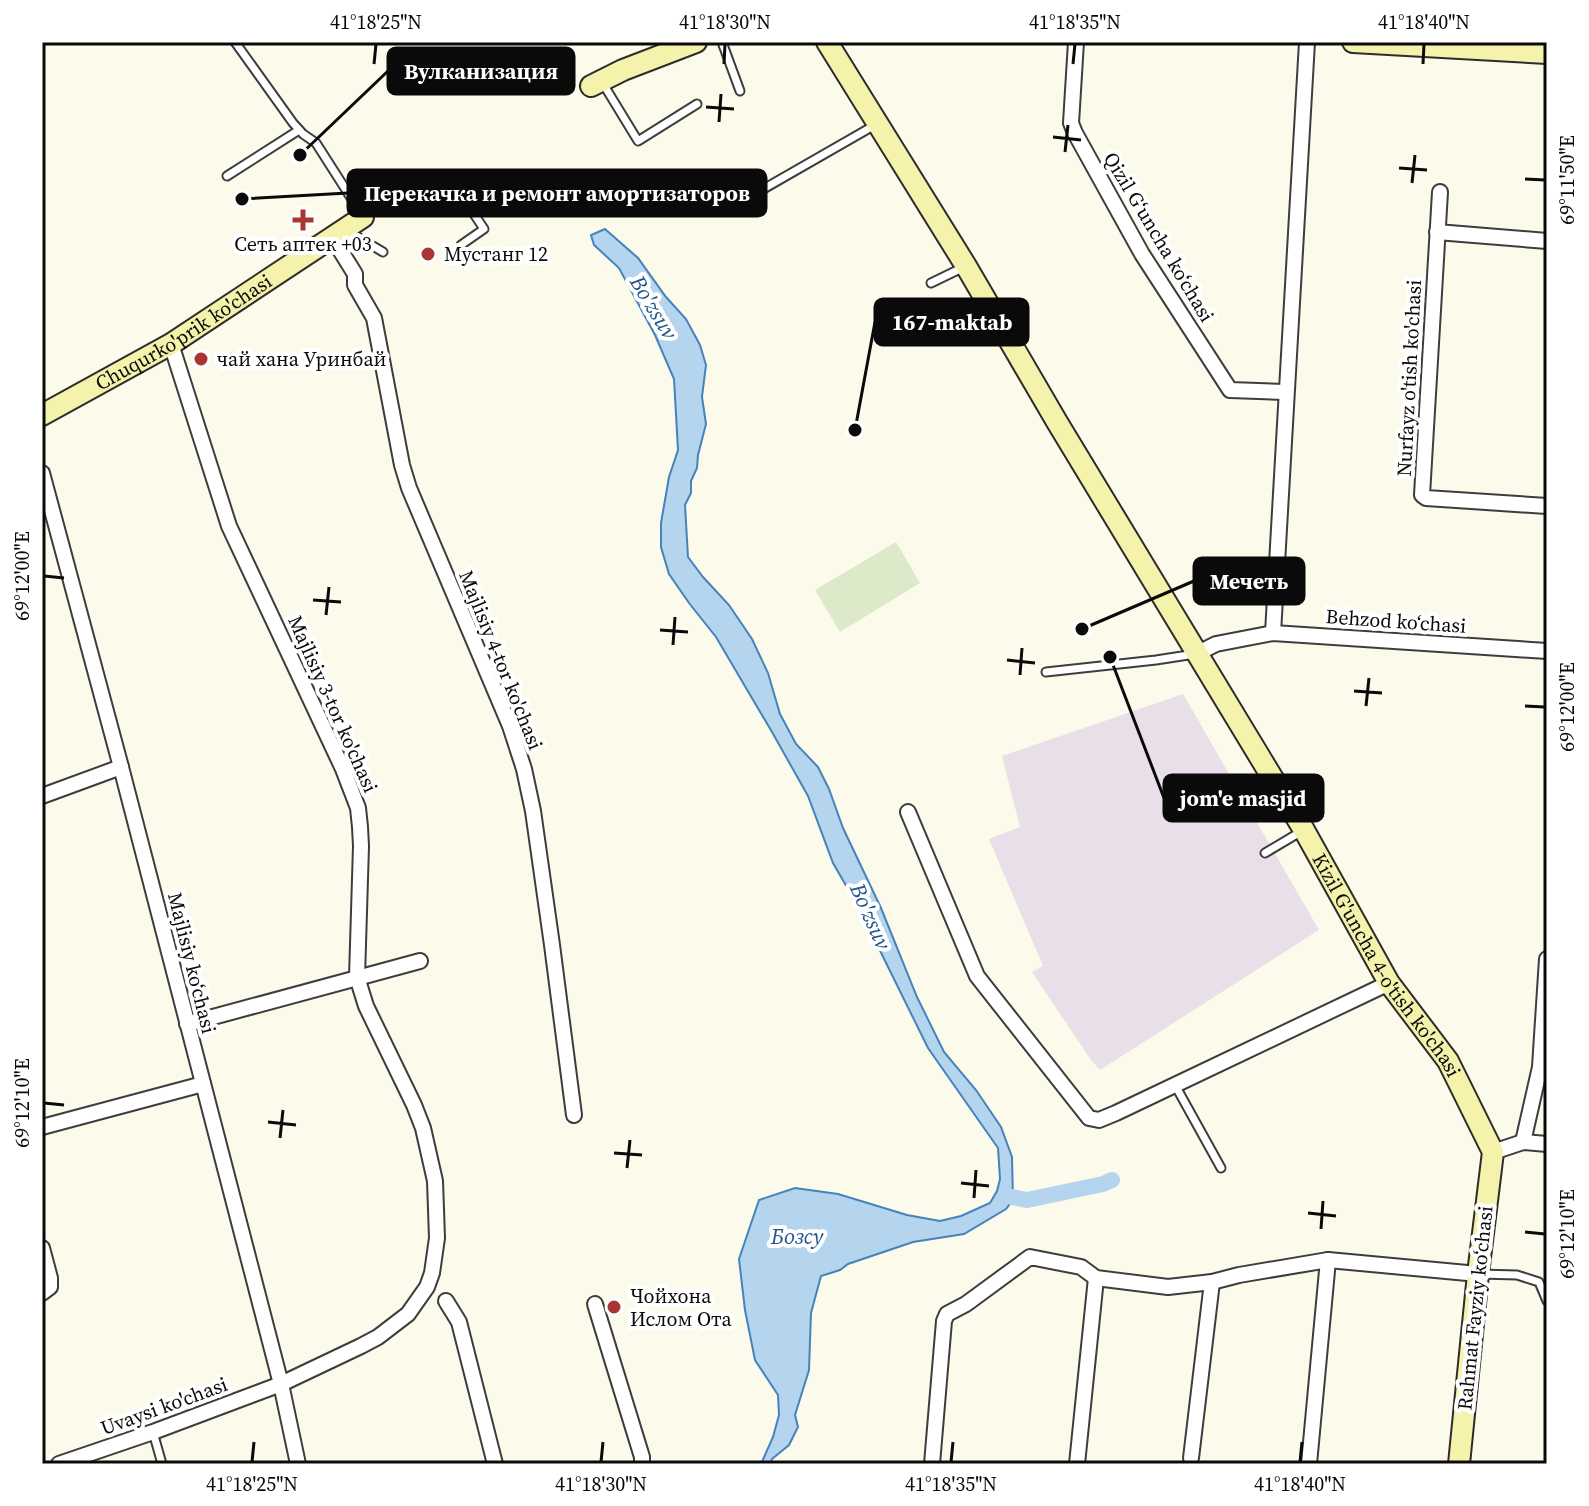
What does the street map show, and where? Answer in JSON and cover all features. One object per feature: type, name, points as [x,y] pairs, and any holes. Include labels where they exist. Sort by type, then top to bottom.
[{"type":"street","points":[[596,83],[696,42]]},
{"type":"street","name":"Kizil G'uncha 4-o'tish ko'chasi","points":[[827,42],[966,266],[1304,830],[1389,983],[1448,1061],[1493,1152]]},
{"type":"street","name":"Qizil Gʻuncha koʻchasi","points":[[1076,42],[1071,123],[1142,254],[1230,390],[1285,392]]},
{"type":"street","points":[[1273,633],[1307,42]]},
{"type":"street","points":[[1353,42],[1547,53]]},
{"type":"street","name":"Nurfayz o'tish ko'chasi","points":[[1440,192],[1422,495],[1426,498],[1547,506]]},
{"type":"street","name":"Chuqurko'prik ko'chasi","points":[[42,415],[171,344],[363,217]]},
{"type":"street","points":[[1437,232],[1547,241]]},
{"type":"street","name":"Majlisiy 4-tor ko'chasi","points":[[338,233],[355,274],[355,285],[374,318],[409,488],[510,726],[524,769],[533,811],[574,1115]]},
{"type":"street","name":"Majlisiy 3-tor ko'chasi","points":[[171,344],[229,526],[343,769],[358,808],[361,846],[357,977],[366,1006],[414,1105],[430,1151],[435,1181],[437,1238],[432,1273],[427,1287],[408,1314],[378,1337],[281,1384]]},
{"type":"street","name":"Majlisiy koʻchasi","points":[[42,473],[281,1384],[298,1464]]},
{"type":"street","name":"Behzod ko‘chasi","points":[[1198,653],[1216,644],[1273,633],[1547,651]]},
{"type":"street","points":[[42,796],[121,767]]},
{"type":"street","points":[[908,812],[977,976],[1089,1118],[1099,1120],[1389,983]]},
{"type":"street","points":[[1523,1142],[1540,1067],[1547,959]]},
{"type":"street","points":[[187,1024],[420,961]]},
{"type":"street","points":[[42,1127],[203,1084]]},
{"type":"street","points":[[1493,1152],[1523,1142],[1547,1144]]},
{"type":"street","name":"Rahmat Fayziy koʻchasi","points":[[1459,1464],[1493,1152]]},
{"type":"street","points":[[42,1248],[50,1287],[42,1293]]},
{"type":"street","points":[[932,1464],[947,1314],[966,1304],[1030,1257],[1081,1267],[1096,1278],[1168,1287],[1328,1260],[1478,1274]]},
{"type":"street","points":[[1309,1464],[1328,1260]]},
{"type":"street","points":[[1077,1464],[1096,1278]]},
{"type":"street","points":[[1191,1458],[1212,1282]]},
{"type":"street","points":[[446,1301],[459,1322],[495,1464]]},
{"type":"street","points":[[595,1304],[642,1464]]},
{"type":"street","name":"Uvaysi ko'chasi","points":[[59,1464],[281,1384]]},
{"type":"lane","points":[[235,42],[299,130],[316,143],[363,217]]},
{"type":"lane","points":[[722,42],[740,91]]},
{"type":"lane","points":[[596,83],[638,141],[697,104]]},
{"type":"lane","points":[[753,195],[877,124]]},
{"type":"lane","points":[[227,176],[299,130]]},
{"type":"lane","points":[[461,245],[484,229],[466,202]]},
{"type":"lane","points":[[338,233],[383,252]]},
{"type":"lane","points":[[931,283],[966,266]]},
{"type":"lane","points":[[1046,672],[1198,653]]},
{"type":"lane","points":[[1265,853],[1304,830]]},
{"type":"lane","points":[[1175,1085],[1221,1168]]},
{"type":"lane","points":[[1478,1274],[1517,1275],[1539,1282],[1547,1301]]},
{"type":"lane","points":[[153,1432],[162,1464]]},
{"type":"shaded area","points":[[1183,694],[1319,930],[1100,1070],[1032,972],[1043,966],[989,839],[1020,827],[1002,756]]},
{"type":"green space","points":[[896,542],[920,583],[840,632],[815,590]]},
{"type":"water","name":"Бозсу","points":[[605,229],[638,258],[686,319],[700,345],[706,365],[702,397],[706,424],[697,468],[691,481],[691,493],[685,505],[688,557],[729,605],[752,639],[768,673],[780,714],[796,744],[818,767],[829,789],[843,828],[944,1052],[976,1090],[1001,1127],[1012,1157],[1013,1200],[1006,1209],[964,1234],[913,1242],[821,1276],[811,1313],[809,1370],[795,1415],[798,1427],[789,1445],[770,1464],[761,1464],[779,1415],[778,1395],[755,1360],[739,1259],[759,1200],[795,1188],[838,1194],[907,1215],[940,1221],[961,1216],[990,1203],[1000,1179],[998,1148],[928,1048],[859,908],[833,863],[808,796],[716,637],[669,574],[661,547],[661,523],[669,477],[678,450],[674,379],[655,335],[619,268],[594,245],[591,235]]},
{"type":"waterway","points":[[1007,1196],[1027,1200],[1112,1180]]},
{"type":"place","name":"Вулканизация","points":[[300,155]]},
{"type":"place","name":"Перекачка и ремонт амортизаторов","points":[[242,199]]},
{"type":"place","name":"Сеть аптек +03","points":[[303,220]]},
{"type":"place","name":"Мустанг 12","points":[[428,254]]},
{"type":"place","name":"чай хана Уринбай","points":[[201,359]]},
{"type":"place","name":"167-maktab","points":[[855,430]]},
{"type":"place","name":"Мечеть","points":[[1082,629]]},
{"type":"place","name":"jom'e masjid","points":[[1110,657]]},
{"type":"place","name":"Чойхона Ислом Ота","points":[[614,1307]]},
{"type":"water label","name":"Bo'zsuv","points":[[654,307]]},
{"type":"water label","name":"Bo'zsuv","points":[[871,916]]}]
